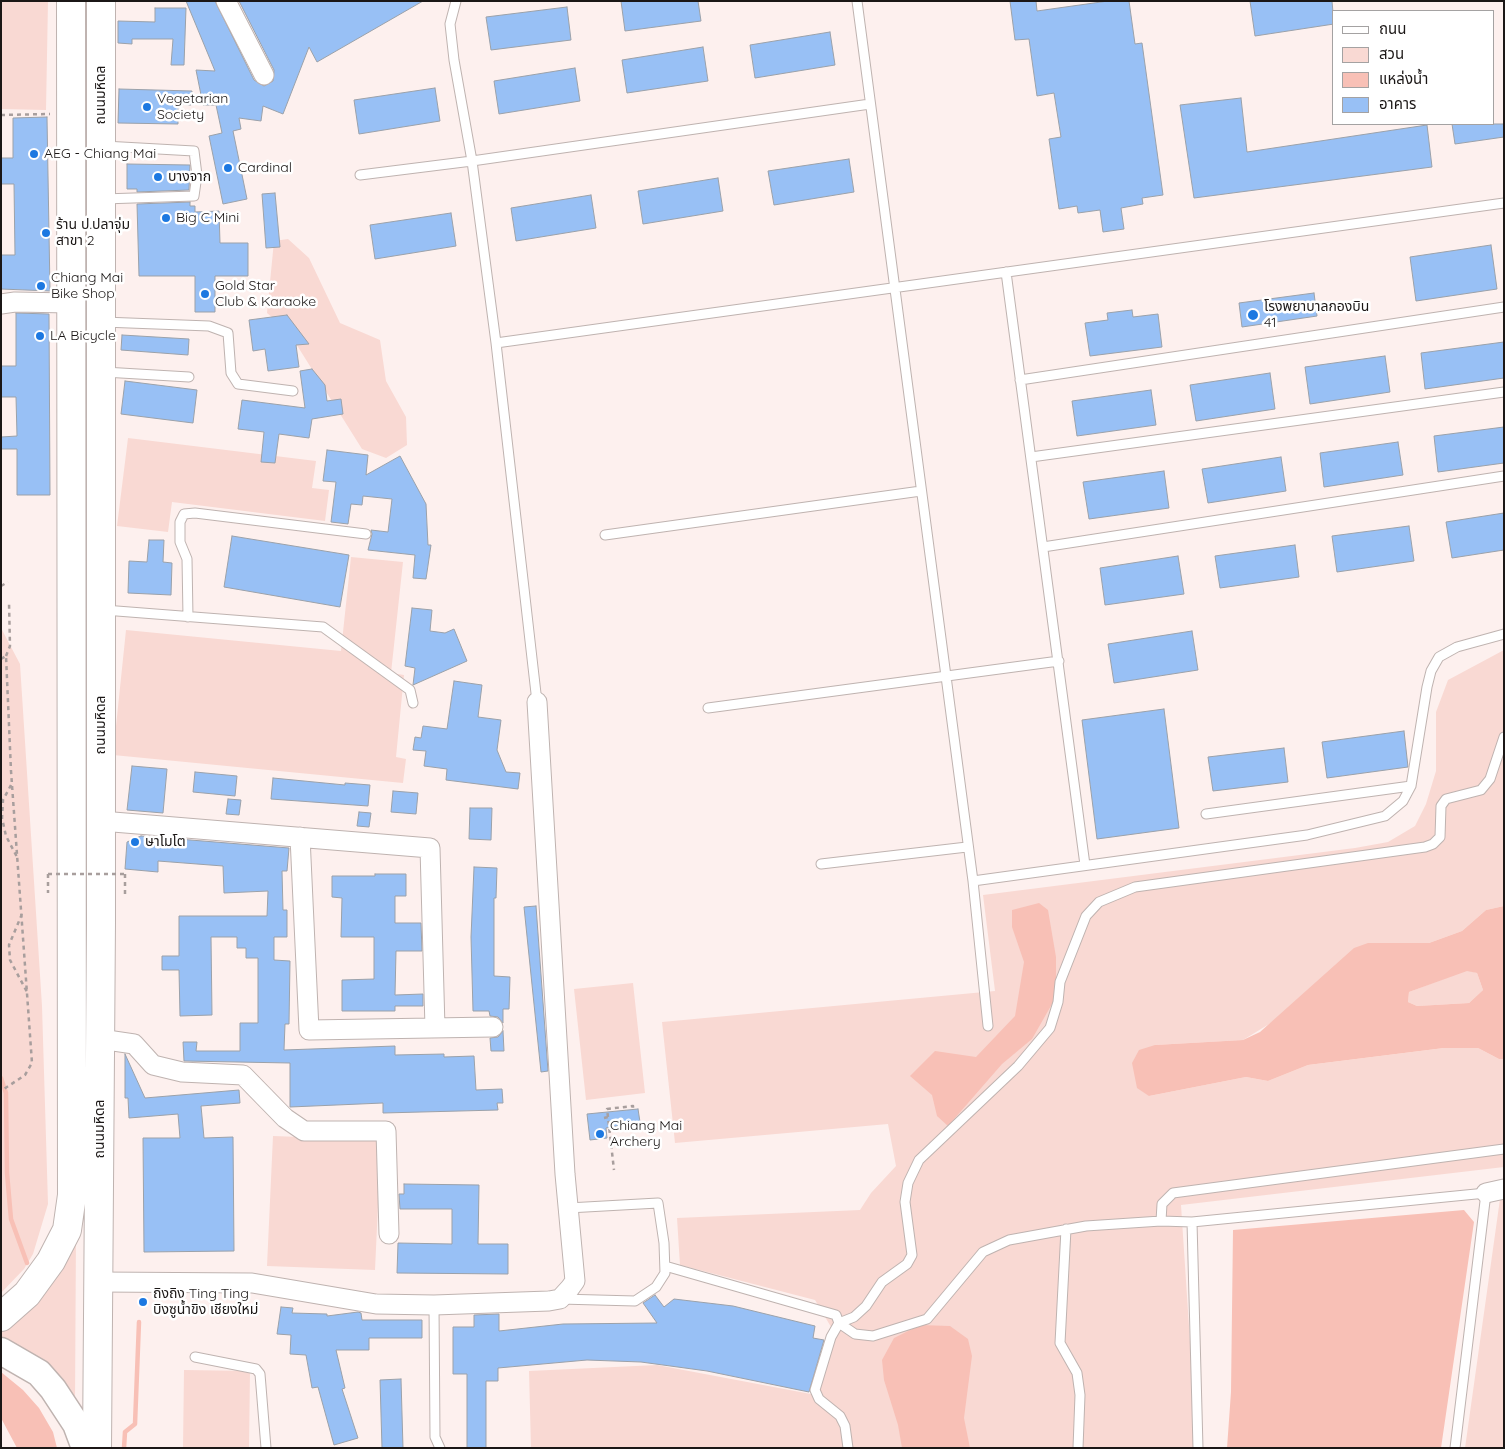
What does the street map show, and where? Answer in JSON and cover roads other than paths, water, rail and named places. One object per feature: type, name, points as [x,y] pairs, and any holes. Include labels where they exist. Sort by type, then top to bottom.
[{"type":"main road","name":"ถนนมหิดล","points":[[1,1317],[27,1294],[51,1260],[67,1230],[72,1195],[71,1]]},
{"type":"main road","name":"ถนนมหิดล","points":[[97,1448],[100,1240],[101,1]]},
{"type":"main road","points":[[70,554],[100,554]]},
{"type":"main road","points":[[1,1351],[39,1374],[53,1389],[76,1424],[84,1448]]},
{"type":"street","points":[[226,1],[264,75]]},
{"type":"street","points":[[1,304],[15,302],[70,303]]},
{"type":"street","points":[[99,1282],[252,1283],[376,1304],[434,1305],[560,1299],[575,1281],[568,1208],[536,702]]},
{"type":"street","points":[[101,821],[430,848],[435,1028]]},
{"type":"street","points":[[300,837],[309,1030],[493,1027]]},
{"type":"street","points":[[100,1039],[134,1044],[153,1065],[172,1070],[243,1076],[285,1118],[304,1132],[386,1132],[389,1234]]},
{"type":"lane","points":[[456,1],[450,24],[454,60],[472,161],[496,343],[536,702]]},
{"type":"lane","points":[[857,1],[968,847],[988,1026]]},
{"type":"lane","points":[[360,175],[472,161],[870,104]]},
{"type":"lane","points":[[102,146],[194,151],[197,174],[194,196],[102,199]]},
{"type":"lane","points":[[496,343],[1504,203]]},
{"type":"lane","points":[[1006,272],[1085,865]]},
{"type":"lane","points":[[1020,380],[1504,307]]},
{"type":"lane","points":[[102,322],[209,326],[228,333],[231,373],[238,384],[293,390]]},
{"type":"lane","points":[[102,372],[189,377]]},
{"type":"lane","points":[[1031,457],[1504,392]]},
{"type":"lane","points":[[1043,547],[1504,476]]},
{"type":"lane","points":[[605,535],[921,491]]},
{"type":"lane","points":[[188,616],[187,559],[180,542],[180,522],[184,514],[195,513],[366,534]]},
{"type":"lane","points":[[101,610],[323,627],[410,690],[413,704]]},
{"type":"lane","points":[[972,881],[1307,835],[1385,816],[1403,801],[1411,786],[1427,687],[1431,671],[1439,657],[1458,647],[1504,634]]},
{"type":"lane","points":[[708,708],[1059,661]]},
{"type":"lane","points":[[848,1448],[845,1426],[840,1416],[819,1399],[814,1390],[831,1336],[839,1323],[854,1316],[866,1306],[882,1282],[907,1264],[912,1255],[904,1202],[908,1183],[919,1160],[1018,1066],[1050,1028],[1058,1002],[1060,982],[1086,916],[1099,902],[1135,887],[1425,847],[1434,844],[1440,837],[1441,806],[1446,799],[1482,790],[1490,779],[1504,737]]},
{"type":"lane","points":[[1206,814],[1411,786]]},
{"type":"lane","points":[[821,864],[968,847]]},
{"type":"lane","points":[[1161,1220],[1162,1204],[1173,1193],[1504,1149]]},
{"type":"lane","points":[[665,1266],[836,1315],[839,1323],[855,1334],[873,1336],[927,1319],[983,1252],[1009,1240],[1086,1226],[1161,1220],[1192,1222],[1495,1191],[1455,1448]]},
{"type":"lane","points":[[560,1299],[635,1301],[656,1287],[662,1280],[665,1266],[658,1203],[568,1208]]},
{"type":"lane","points":[[1192,1222],[1198,1448]]},
{"type":"lane","points":[[1066,1229],[1060,1344],[1077,1373],[1080,1395],[1078,1448]]},
{"type":"lane","points":[[434,1305],[435,1437],[440,1448]]},
{"type":"lane","points":[[195,1357],[256,1369],[260,1374],[266,1448]]},
{"type":"water","points":[[1039,903],[1048,910],[1056,957],[1056,997],[1032,1039],[1002,1064],[948,1126],[937,1116],[932,1095],[910,1076],[935,1051],[976,1057],[1015,1016],[1024,962],[1012,927],[1012,910]]},
{"type":"water","points":[[1504,906],[1504,1059],[1499,1059],[1478,1048],[1444,1048],[1308,1065],[1268,1081],[1246,1077],[1149,1096],[1137,1088],[1132,1063],[1139,1050],[1155,1045],[1243,1040],[1260,1032],[1354,948],[1368,943],[1429,943],[1462,931],[1486,910]],"holes":[[[1467,971],[1477,973],[1483,990],[1469,1003],[1417,1006],[1408,1002],[1409,992]]]},
{"type":"water","points":[[1464,1210],[1474,1222],[1441,1448],[1227,1448],[1231,1392],[1233,1230]]},
{"type":"water","points":[[920,1325],[950,1326],[968,1339],[972,1356],[964,1418],[970,1448],[902,1448],[898,1425],[884,1380],[882,1360],[894,1338]]},
{"type":"water","points":[[1,1372],[23,1390],[39,1408],[53,1432],[57,1448],[17,1448],[1,1418]]},
{"type":"waterway","points":[[1,1078],[6,1093],[7,1173],[11,1219],[27,1263]]},
{"type":"waterway","points":[[124,1448],[125,1432],[135,1424],[139,1322]]},
{"type":"place","name":"Vegetarian Society","points":[[147,107]]},
{"type":"place","name":"AEG - Chiang Mai","points":[[34,154]]},
{"type":"place","name":"Cardinal","points":[[228,168]]},
{"type":"place","name":"บางจาก","points":[[158,177]]},
{"type":"place","name":"Big C Mini","points":[[166,218]]},
{"type":"place","name":"ร้าน ป.ปลาจุ่ม สาขา 2","points":[[46,233]]},
{"type":"place","name":"Chiang Mai Bike Shop","points":[[41,286]]},
{"type":"place","name":"Gold Star Club & Karaoke","points":[[205,294]]},
{"type":"place","name":"โรงพยาบาลกองบิน 41","points":[[1253,315]]},
{"type":"place","name":"LA Bicycle","points":[[40,336]]},
{"type":"place","name":"ษาโมโต","points":[[135,842]]},
{"type":"place","name":"Chiang Mai Archery","points":[[600,1134]]},
{"type":"place","name":"ถิงถิง Ting Ting บิงซูน้ำขิง เชียงใหม่","points":[[143,1302]]}]
